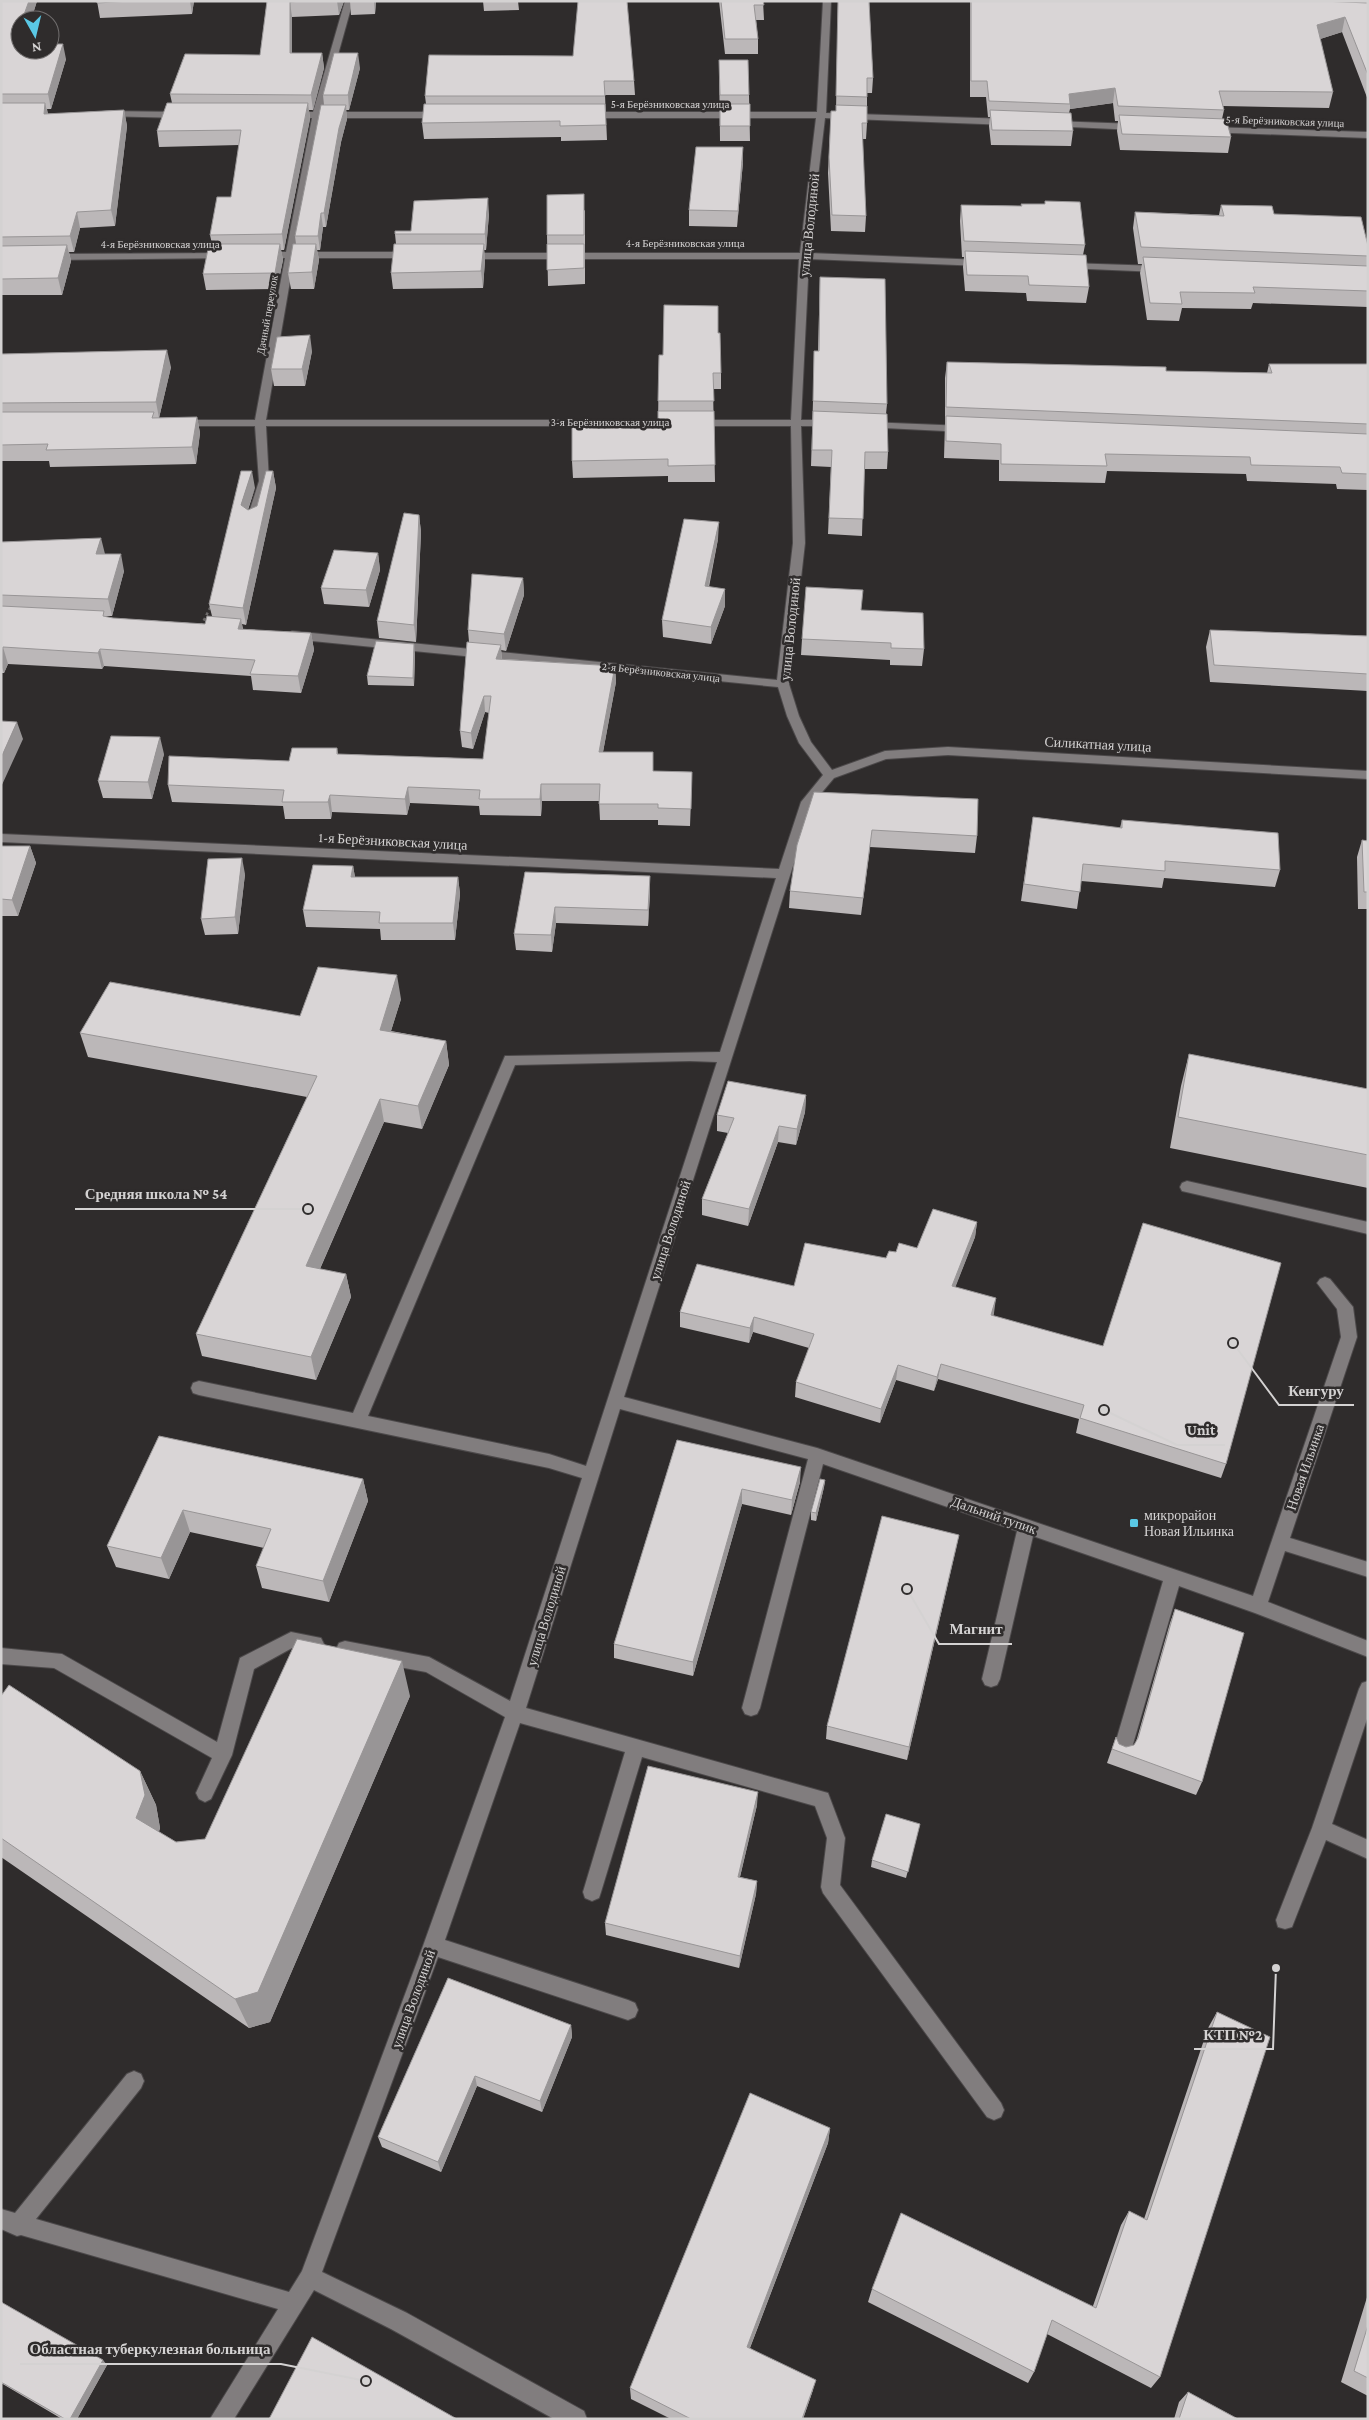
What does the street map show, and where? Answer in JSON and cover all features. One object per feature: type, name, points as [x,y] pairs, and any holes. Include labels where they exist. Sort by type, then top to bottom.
[{"type":"street","name":"Дачный переулок","points":[[252,522],[264,481],[260,422],[290,255],[317,115],[349,1]]},
{"type":"street","name":"улица Володиной","points":[[221,2419],[310,2277],[433,1946],[515,1713],[590,1474],[807,802],[830,775],[805,743],[793,716],[783,684],[798,543],[796,422],[804,256],[821,115],[827,1]]},
{"type":"street","points":[[100,114],[188,114]]},
{"type":"street","points":[[277,115],[455,115]]},
{"type":"street","name":"5-я Берёзниковская улица","points":[[574,115],[821,115],[1020,123]]},
{"type":"street","points":[[1040,123],[1149,128]]},
{"type":"street","name":"5-я Берёзниковская улица","points":[[1199,129],[1368,136]]},
{"type":"street","name":"4-я Берёзниковская улица","points":[[41,257],[419,255]]},
{"type":"street","name":"4-я Берёзниковская улица","points":[[458,256],[804,256],[992,263]]},
{"type":"street","points":[[1061,266],[1170,270]]},
{"type":"street","name":"3-я Берёзниковская улица","points":[[171,423],[796,422],[973,429]]},
{"type":"street","name":"2-я Берёзниковская улица","points":[[280,634],[783,684]]},
{"type":"street","name":"Силикатная улица","points":[[830,775],[885,755],[948,751],[1368,775]]},
{"type":"street","name":"1-я Берёзниковская улица","points":[[1,838],[783,874]]},
{"type":"street","points":[[358,1421],[510,1060],[726,1057]]},
{"type":"street","points":[[1187,1187],[1368,1228]]},
{"type":"street","name":"Новая Ильинка","points":[[1258,1606],[1349,1337],[1345,1306],[1325,1283]]},
{"type":"street","points":[[199,1388],[549,1461],[590,1474]]},
{"type":"street","name":"Дальний тупик","points":[[615,1401],[817,1455],[1173,1576],[1258,1606],[1368,1649]]},
{"type":"street","points":[[751,1708],[817,1455]]},
{"type":"street","points":[[990,1679],[1026,1526]]},
{"type":"street","points":[[1280,1542],[1368,1570]]},
{"type":"street","points":[[1122,1751],[1173,1576]]},
{"type":"street","points":[[206,1793],[223,1755],[246,1664],[291,1640],[429,1664],[515,1713],[822,1799],[836,1838],[830,1887],[994,2110]]},
{"type":"street","points":[[1,1656],[56,1660],[223,1755]]},
{"type":"street","points":[[1284,1920],[1321,1828],[1368,1689]]},
{"type":"street","points":[[592,1892],[636,1747]]},
{"type":"street","points":[[1321,1828],[1368,1850]]},
{"type":"street","points":[[433,1946],[628,2010]]},
{"type":"street","points":[[134,2081],[9,2222],[252,2290],[294,2304]]},
{"type":"street","points":[[310,2277],[399,2321],[576,2419]]},
{"type":"path","points":[[201,626],[214,600]]},
{"type":"building","points":[[1,1],[29,1],[26,10],[10,10],[10,60],[58,60],[48,94],[1,94]]},
{"type":"building","points":[[97,1],[131,1],[97,3]]},
{"type":"building","points":[[267,1],[302,1],[290,2],[290,53],[322,53],[311,95],[170,94],[185,54],[260,55]]},
{"type":"building","points":[[578,1],[627,1],[634,81],[604,81],[605,96],[425,96],[429,55],[573,56]]},
{"type":"building","points":[[721,1],[763,1],[764,5],[754,5],[758,39],[725,39]]},
{"type":"building","points":[[838,1],[869,1],[873,78],[867,78],[867,97],[836,96]]},
{"type":"building","points":[[971,1],[1321,1],[1368,3],[1368,75],[1345,17],[1317,25],[1333,92],[1219,91],[1224,110],[1118,106],[1115,88],[1069,94],[1070,104],[989,101],[987,81],[971,81]]},
{"type":"building","points":[[334,53],[358,53],[348,95],[323,95]]},
{"type":"building","points":[[719,60],[748,60],[749,95],[720,95]]},
{"type":"building","points":[[1,103],[45,103],[44,114],[124,110],[111,210],[77,212],[70,236],[1,237]]},
{"type":"building","points":[[167,103],[308,103],[282,234],[210,235],[217,197],[231,197],[241,130],[157,131]]},
{"type":"building","points":[[424,104],[605,104],[606,125],[560,126],[560,121],[422,123]]},
{"type":"building","points":[[720,104],[750,104],[750,126],[720,126]]},
{"type":"building","points":[[321,105],[346,105],[339,128],[318,236],[295,236]]},
{"type":"building","points":[[836,105],[867,106],[867,123],[862,123],[866,216],[832,215],[829,157],[831,111],[836,111]]},
{"type":"building","points":[[990,110],[1071,113],[1073,131],[992,130]]},
{"type":"building","points":[[1119,115],[1226,119],[1231,137],[1122,134]]},
{"type":"building","points":[[696,147],[743,147],[738,211],[689,210]]},
{"type":"building","points":[[584,194],[584,235],[547,235],[547,195]]},
{"type":"building","points":[[488,198],[485,234],[395,234],[395,231],[411,231],[414,201]]},
{"type":"building","points":[[1045,201],[1080,202],[1085,245],[964,241],[961,205],[1022,206],[1021,204],[1045,204]]},
{"type":"building","points":[[1221,205],[1272,206],[1274,214],[1361,217],[1368,246],[1368,256],[1141,247],[1135,212],[1224,216]]},
{"type":"building","points":[[209,244],[280,244],[275,273],[203,274]]},
{"type":"building","points":[[293,244],[316,244],[312,272],[288,273]]},
{"type":"building","points":[[394,244],[484,244],[481,271],[391,273]]},
{"type":"building","points":[[547,244],[584,244],[584,268],[547,270]]},
{"type":"building","points":[[67,245],[58,278],[1,279],[1,246]]},
{"type":"building","points":[[965,251],[1086,255],[1089,287],[1029,285],[1028,276],[967,275]]},
{"type":"building","points":[[1143,257],[1368,266],[1368,291],[1253,287],[1255,293],[1180,292],[1182,304],[1150,303]]},
{"type":"building","points":[[820,277],[885,279],[887,404],[813,401],[814,351],[819,351]]},
{"type":"building","points":[[664,305],[718,306],[721,373],[713,373],[714,401],[658,401],[659,355],[663,355]]},
{"type":"building","points":[[310,335],[302,369],[271,369],[277,337]]},
{"type":"building","points":[[167,350],[156,402],[1,403],[1,354]]},
{"type":"building","points":[[947,362],[1166,367],[1166,371],[1272,373],[1269,364],[1368,364],[1368,424],[946,407]]},
{"type":"building","points":[[658,411],[714,411],[715,465],[668,466],[668,459],[572,461],[572,426],[658,424]]},
{"type":"building","points":[[813,411],[887,414],[888,452],[865,452],[863,519],[829,518],[832,450],[812,450]]},
{"type":"building","points":[[1,412],[154,412],[152,418],[197,417],[192,447],[46,450],[48,444],[1,445]]},
{"type":"building","points":[[946,416],[1368,434],[1368,474],[1342,473],[1340,467],[1251,465],[1250,457],[1105,454],[1107,466],[1001,464],[1001,444],[946,441]]},
{"type":"building","points":[[241,471],[252,471],[241,505],[248,510],[257,506],[266,471],[273,471],[243,608],[209,604]]},
{"type":"building","points":[[404,513],[419,515],[414,625],[377,621]]},
{"type":"building","points":[[684,519],[719,522],[705,586],[725,589],[711,627],[662,620]]},
{"type":"building","points":[[101,538],[96,554],[121,554],[108,599],[1,595],[1,542]]},
{"type":"building","points":[[334,550],[378,553],[366,590],[321,588]]},
{"type":"building","points":[[472,574],[523,578],[504,634],[468,630]]},
{"type":"building","points":[[806,587],[863,590],[861,610],[923,613],[924,649],[891,648],[891,643],[802,639]]},
{"type":"building","points":[[1,606],[104,611],[103,616],[113,618],[205,624],[207,616],[241,619],[238,629],[311,633],[298,676],[250,674],[255,660],[100,649],[98,653],[3,647],[1,651]]},
{"type":"building","points":[[1210,630],[1368,636],[1368,674],[1214,665]]},
{"type":"building","points":[[376,641],[414,644],[413,678],[367,676]]},
{"type":"building","points":[[467,642],[501,645],[496,659],[615,666],[599,752],[653,752],[653,771],[692,772],[691,809],[658,808],[658,804],[599,804],[600,784],[541,784],[540,799],[479,799],[480,790],[408,787],[405,799],[330,795],[328,802],[282,802],[284,790],[168,785],[169,756],[289,761],[292,748],[337,748],[337,754],[483,759],[491,696],[484,696],[471,733],[460,731]]},
{"type":"building","points":[[1,721],[17,722],[1,758]]},
{"type":"building","points":[[111,736],[160,737],[148,782],[98,781]]},
{"type":"building","points":[[814,792],[978,799],[977,836],[872,830],[863,898],[790,891],[797,845]]},
{"type":"building","points":[[1033,817],[1122,828],[1122,820],[1278,833],[1280,870],[1165,861],[1165,871],[1083,864],[1080,892],[1024,884]]},
{"type":"building","points":[[1362,840],[1368,841],[1368,892],[1364,892]]},
{"type":"building","points":[[1,846],[30,846],[12,900],[1,899]]},
{"type":"building","points":[[242,858],[235,917],[201,919],[208,859]]},
{"type":"building","points":[[313,865],[353,866],[351,877],[458,877],[453,923],[379,923],[380,912],[303,910]]},
{"type":"building","points":[[525,872],[650,876],[648,910],[555,907],[551,935],[514,934]]},
{"type":"building","points":[[318,967],[397,975],[380,1030],[446,1041],[418,1106],[380,1099],[306,1266],[346,1274],[311,1357],[196,1334],[317,1076],[80,1033],[110,982],[300,1016]]},
{"type":"building","points":[[1189,1054],[1368,1089],[1368,1155],[1178,1117]]},
{"type":"building","points":[[728,1081],[806,1095],[797,1129],[779,1126],[749,1209],[702,1199],[734,1118],[717,1115]]},
{"type":"building","points":[[933,1209],[977,1222],[952,1286],[996,1298],[991,1315],[1103,1346],[1143,1223],[1281,1263],[1226,1464],[1080,1418],[1084,1405],[941,1364],[937,1377],[898,1365],[881,1409],[796,1382],[814,1334],[754,1317],[750,1328],[680,1312],[697,1264],[794,1286],[805,1243],[886,1258],[889,1251],[896,1252],[899,1243],[917,1248]]},
{"type":"building","points":[[159,1436],[363,1479],[323,1581],[256,1566],[271,1529],[183,1510],[161,1558],[107,1546]]},
{"type":"building","points":[[677,1440],[801,1467],[792,1500],[742,1489],[693,1662],[614,1644]]},
{"type":"building","points":[[820,1479],[825,1480],[816,1513],[811,1512]]},
{"type":"building","points":[[882,1516],[959,1535],[909,1747],[827,1726]]},
{"type":"building","points":[[1175,1609],[1244,1633],[1202,1782],[1112,1749],[1116,1737],[1119,1744],[1126,1747],[1134,1745],[1138,1738]]},
{"type":"building","points":[[297,1639],[402,1661],[258,1992],[235,1999],[1,1838],[1,1696],[9,1685],[140,1771],[145,1795],[136,1818],[176,1842],[205,1839]]},
{"type":"building","points":[[648,1766],[758,1792],[738,1877],[757,1881],[740,1956],[605,1923]]},
{"type":"building","points":[[886,1814],[920,1824],[908,1872],[872,1860]]},
{"type":"building","points":[[448,1978],[571,2025],[540,2101],[475,2076],[438,2162],[378,2137]]},
{"type":"building","points":[[1217,2012],[1270,2037],[1160,2377],[1052,2320],[1034,2372],[872,2289],[901,2213],[1096,2308],[1129,2211],[1147,2220]]},
{"type":"building","points":[[750,2093],[830,2128],[747,2347],[816,2380],[802,2419],[691,2419],[630,2388]]},
{"type":"building","points":[[1,2302],[103,2360],[70,2419],[65,2419],[1,2382]]},
{"type":"building","points":[[1368,2325],[1368,2378],[1354,2371]]},
{"type":"building","points":[[312,2337],[457,2419],[269,2419]]},
{"type":"building","points":[[1188,2392],[1238,2419],[1179,2419]]},
{"type":"place","name":"Средняя школа № 54","points":[[308,1209]]},
{"type":"place","name":"Кенгуру","points":[[1233,1343]]},
{"type":"place","name":"Unit","points":[[1104,1410]]},
{"type":"place","name":"микрорайон Новая Ильинка","points":[[1134,1523]]},
{"type":"place","name":"Магнит","points":[[907,1589]]},
{"type":"place","name":"КТП №2","points":[[1276,1968]]},
{"type":"place","name":"Областная туберкулезная больница","points":[[366,2381]]}]
